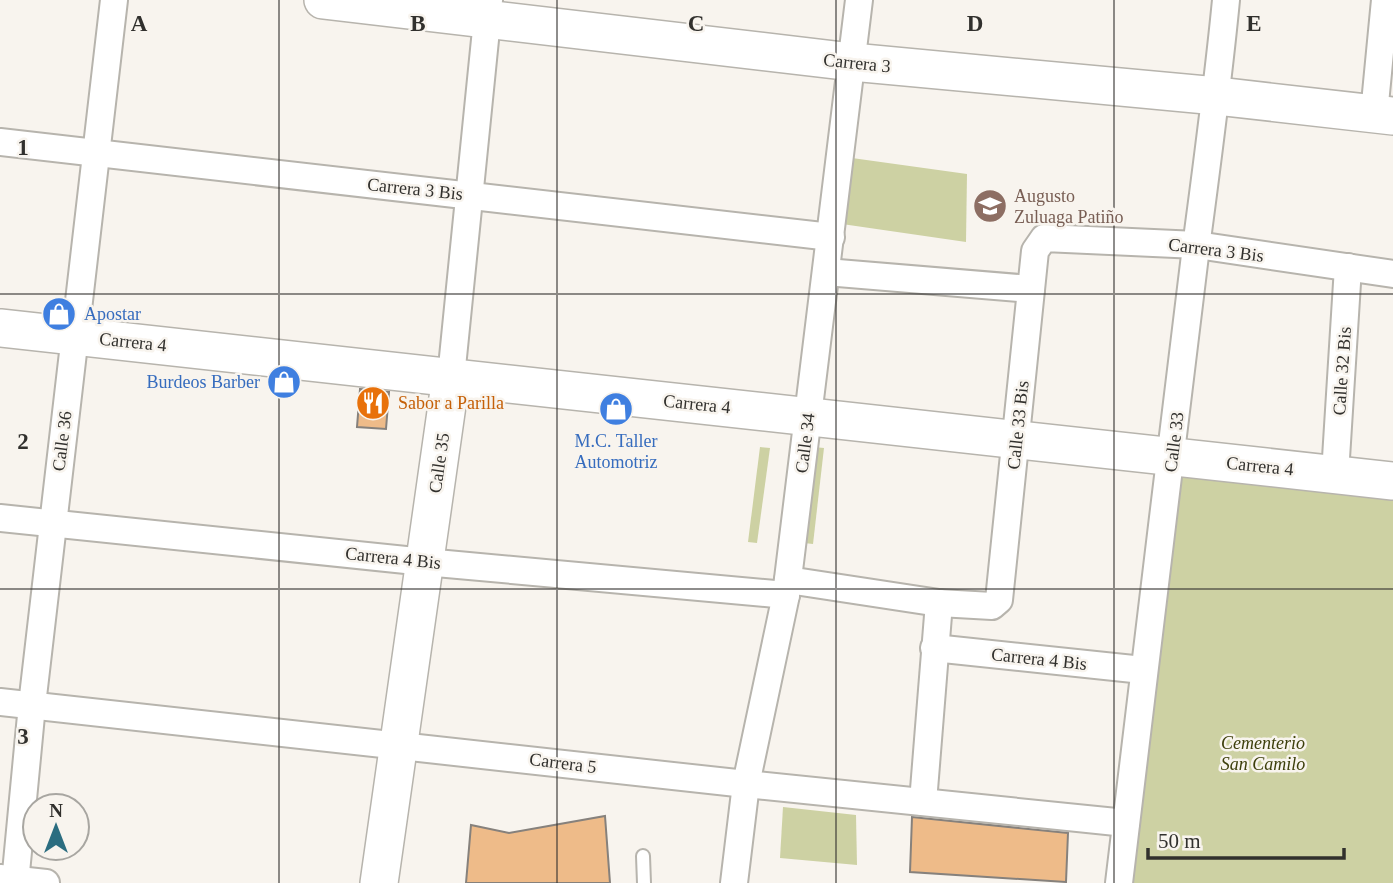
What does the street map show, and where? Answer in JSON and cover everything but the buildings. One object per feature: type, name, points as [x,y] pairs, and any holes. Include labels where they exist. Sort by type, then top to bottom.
[{"type":"street","name":"Calle 36","points":[[10,880],[114,0]]},
{"type":"street","name":"Carrera 3","points":[[323,0],[488,10],[852,62],[1217,96],[1383,115]]},
{"type":"street","name":"Calle 34","points":[[734,883],[746,784],[787,588],[859,0]]},
{"type":"street","name":"Calle 33","points":[[1119,883],[1143,670],[1217,96],[1226,0]]},
{"type":"street","points":[[1383,115],[1385,0]]},
{"type":"street","name":"Calle 35","points":[[379,883],[451,377],[488,10]]},
{"type":"street","name":"Carrera 3 Bis","points":[[0,142],[831,237]]},
{"type":"street","name":"Carrera 3 Bis","points":[[1039,242],[1053,237],[1197,245],[1393,274]]},
{"type":"street","name":"Calle 33 Bis","points":[[939,603],[992,606],[999,600],[1034,251],[1039,242]]},
{"type":"street","name":"Calle 32 Bis","points":[[1335,474],[1348,267]]},
{"type":"street","points":[[826,272],[1031,289]]},
{"type":"street","name":"Carrera 4","points":[[0,328],[1393,481]]},
{"type":"street","name":"Carrera 4 Bis","points":[[0,518],[425,562],[787,588]]},
{"type":"street","points":[[787,588],[939,603],[923,802]]},
{"type":"street","name":"Carrera 4 Bis","points":[[934,648],[1143,670]]},
{"type":"street","name":"Carrera 5","points":[[0,702],[1126,823]]},
{"type":"street","points":[[10,880],[46,883]]},
{"type":"lane","points":[[643,856],[644,883]]},
{"type":"green space","points":[[852,158],[967,174],[966,242],[842,224]]},
{"type":"green space","points":[[760,447],[770,448],[757,543],[748,542]]},
{"type":"green space","points":[[814,447],[824,448],[813,544],[804,543]]},
{"type":"green space","name":"Cementerio San Camilo","points":[[1172,456],[1393,481],[1393,883],[1119,883]]},
{"type":"green space","points":[[783,807],[856,815],[857,865],[780,858]]},
{"type":"place","name":"Augusto Zuluaga Patiño","points":[[990,206]]},
{"type":"place","name":"Apostar","points":[[59,314]]},
{"type":"place","name":"Burdeos Barber","points":[[284,382]]},
{"type":"place","name":"Sabor a Parilla","points":[[373,403]]},
{"type":"place","name":"M.C. Taller Automotriz","points":[[616,409]]}]
